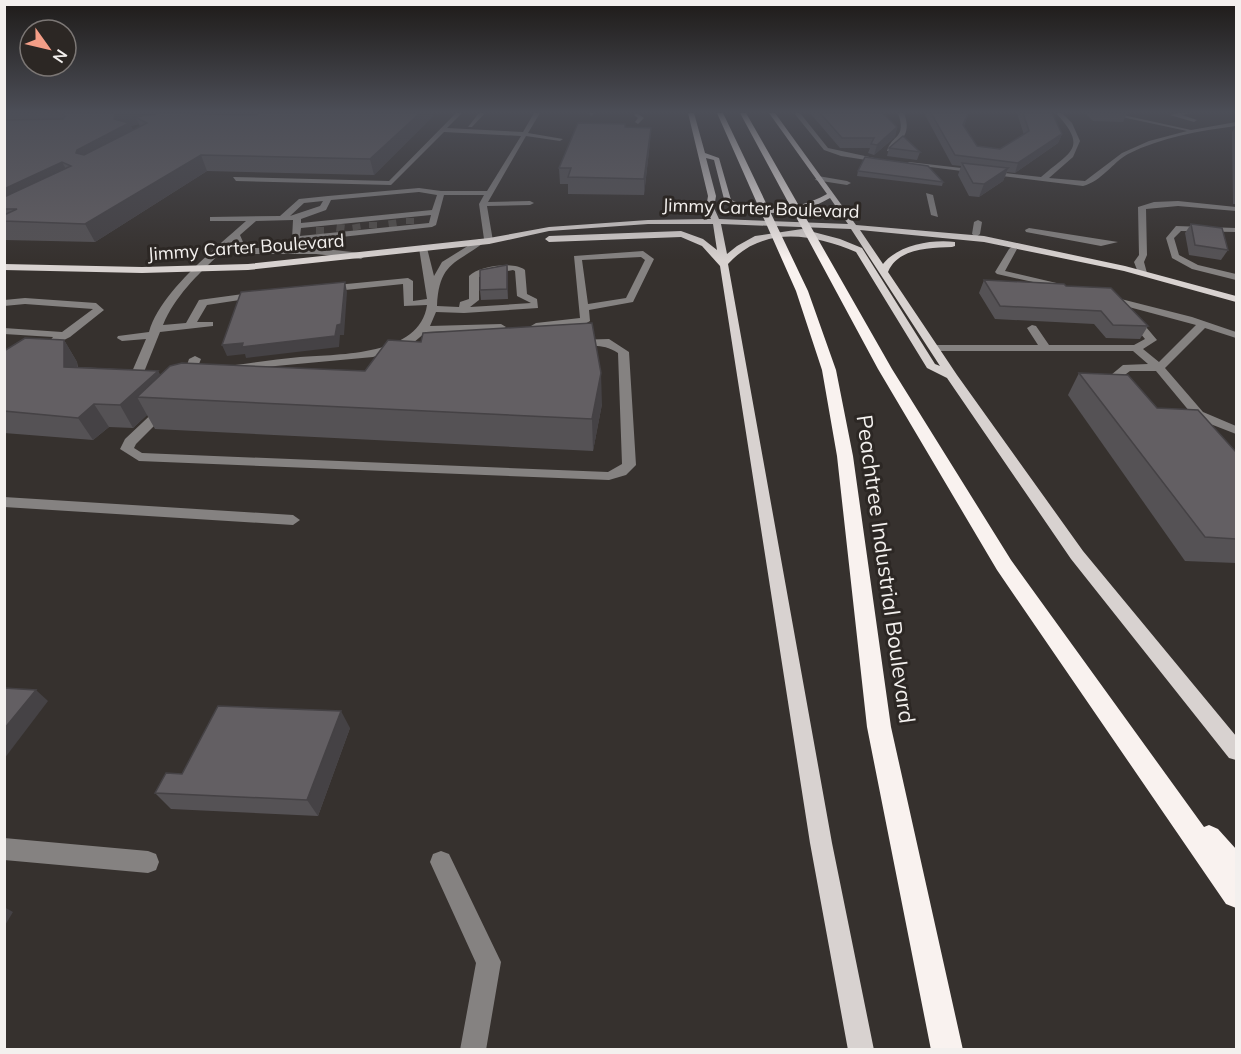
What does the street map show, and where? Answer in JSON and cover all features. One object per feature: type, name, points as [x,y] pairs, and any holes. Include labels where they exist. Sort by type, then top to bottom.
[{"type":"highway","name":"Peachtree Industrial Boulevard","points":[[744,162],[819,333],[838,415],[879,727],[947,1050]]},
{"type":"highway","name":"Peachtree Industrial Boulevard","points":[[770,162],[885,369],[1004,565],[1236,894]]},
{"type":"highway","points":[[1145,764],[1236,869]]},
{"type":"main road","points":[[705,162],[714,205]]},
{"type":"main road","points":[[718,162],[728,201],[736,205],[763,208],[804,208],[828,192]]},
{"type":"main road","points":[[807,162],[828,192],[836,211],[857,231],[952,376],[1077,555],[1236,751]]},
{"type":"main road","points":[[676,221],[714,205]]},
{"type":"main road","points":[[714,205],[710,208],[717,225],[817,820],[861,1050]]},
{"type":"main road","points":[[793,231],[836,211],[900,226],[976,234],[1034,249]]},
{"type":"main road","points":[[728,213],[766,226],[837,241],[859,250],[932,366],[952,376]]},
{"type":"main road","name":"Jimmy Carter Boulevard","points":[[4,267],[197,270],[361,256],[486,241],[549,229],[699,221],[755,231],[857,231],[874,228],[976,238],[1142,273],[1236,298]]},
{"type":"main road","name":"Jimmy Carter Boulevard","points":[[766,226],[808,224],[952,244],[1034,249]]},
{"type":"main road","points":[[717,225],[766,226]]},
{"type":"main road","name":"Jimmy Carter Boulevard","points":[[486,241],[549,239],[717,225]]},
{"type":"main road","points":[[755,231],[766,226]]},
{"type":"main road","points":[[723,264],[738,248],[755,238],[793,231],[857,231]]},
{"type":"main road","points":[[549,239],[681,234],[699,238],[711,246],[723,264]]},
{"type":"main road","points":[[884,272],[888,262],[899,254],[952,244]]},
{"type":"street","points":[[236,179],[391,183],[411,162]]},
{"type":"street","points":[[219,370],[355,357],[393,347],[421,329],[428,321],[431,301],[445,264],[486,241],[483,204],[508,162]]},
{"type":"street","points":[[893,162],[1028,179],[1045,177],[1082,184],[1090,182],[1112,162]]},
{"type":"street","points":[[1045,177],[1066,162]]},
{"type":"street","points":[[818,177],[845,179],[828,192]]},
{"type":"street","points":[[282,218],[302,201],[419,190],[490,193]]},
{"type":"street","points":[[410,221],[432,225],[438,212],[441,192]]},
{"type":"street","points":[[929,195],[935,215]]},
{"type":"street","points":[[213,219],[282,218],[297,222],[323,208],[328,198]]},
{"type":"street","points":[[483,204],[530,204]]},
{"type":"street","points":[[1142,273],[1139,262],[1143,255],[1142,216],[1158,210],[1207,207],[1236,209]]},
{"type":"street","points":[[297,222],[296,239],[320,230],[410,221],[438,212]]},
{"type":"street","points":[[156,378],[134,381],[163,312],[197,270],[253,219]]},
{"type":"street","points":[[976,234],[978,222]]},
{"type":"street","points":[[1236,230],[1179,228],[1170,238],[1175,256],[1195,267],[1236,277]]},
{"type":"street","points":[[1029,230],[1106,244],[1114,242]]},
{"type":"street","points":[[1034,249],[1044,233]]},
{"type":"street","points":[[236,236],[240,244],[255,251],[316,251],[361,256]]},
{"type":"street","points":[[423,248],[431,301]]},
{"type":"street","points":[[1013,249],[1000,272],[1070,289]]},
{"type":"street","points":[[536,326],[585,321],[583,308],[577,258],[643,254],[651,259],[630,300],[583,308]]},
{"type":"street","points":[[315,290],[408,281],[408,304],[431,301],[464,308],[534,303],[522,296],[520,270],[513,267],[478,273],[474,276],[474,300],[464,308]]},
{"type":"street","points":[[464,308],[465,271]]},
{"type":"street","points":[[189,326],[203,302],[268,294]]},
{"type":"street","points":[[4,303],[25,301],[96,306],[99,310],[61,340],[4,342]]},
{"type":"street","points":[[934,348],[1136,348],[1152,340],[1118,301],[1236,335]]},
{"type":"street","points":[[122,338],[208,324]]},
{"type":"street","points":[[1126,395],[1111,380],[1126,367],[1159,368],[1203,324]]},
{"type":"street","points":[[421,329],[501,327]]},
{"type":"street","points":[[1032,328],[1045,347]]},
{"type":"street","points":[[4,331],[61,340]]},
{"type":"street","points":[[174,399],[130,442],[127,449],[131,454],[140,457],[597,475],[621,472],[629,465],[623,352],[609,342],[564,344]]},
{"type":"street","points":[[393,347],[405,352],[416,352]]},
{"type":"street","points":[[1136,348],[1159,368],[1199,415]]},
{"type":"street","points":[[189,374],[195,359]]},
{"type":"street","points":[[1176,413],[1199,415],[1236,431],[1236,438]]},
{"type":"street","points":[[4,502],[293,520]]},
{"type":"street","points":[[4,849],[148,862]]},
{"type":"street","points":[[441,862],[489,962],[474,1050]]},
{"type":"building","points":[[4,162],[62,162],[4,189]]},
{"type":"building","points":[[62,162],[189,162],[85,224],[4,221],[4,215],[17,209],[4,209],[4,197],[71,166]]},
{"type":"building","points":[[561,162],[646,162],[644,179],[568,177],[571,168],[559,168]]},
{"type":"building","points":[[862,162],[901,162],[928,166],[943,182],[858,171]]},
{"type":"building","points":[[962,163],[1008,168],[984,184],[973,183]]},
{"type":"building","points":[[1191,224],[1222,228],[1228,250],[1195,245]]},
{"type":"building","points":[[507,265],[507,289],[480,290],[480,270]]},
{"type":"building","points":[[984,280],[1111,288],[1148,326],[1113,325],[1101,311],[1000,306]]},
{"type":"building","points":[[345,282],[341,324],[337,325],[335,336],[242,347],[243,343],[222,345],[241,292]]},
{"type":"building","points":[[592,323],[601,373],[592,419],[137,397],[170,366],[182,363],[365,371],[388,340],[421,342],[423,333]]},
{"type":"building","points":[[25,338],[64,340],[64,367],[158,371],[120,405],[94,404],[78,418],[4,411],[4,351]]},
{"type":"building","points":[[1079,373],[1128,375],[1157,408],[1198,410],[1236,452],[1236,539],[1205,537]]},
{"type":"building","points":[[4,688],[36,690],[4,729]]},
{"type":"building","points":[[218,706],[341,711],[307,800],[155,793],[166,773],[182,774]]},
{"type":"tunnel","points":[[410,218],[410,224]]},
{"type":"tunnel","points":[[392,220],[393,227]]},
{"type":"tunnel","points":[[373,222],[373,228]]},
{"type":"tunnel","points":[[340,232],[341,224]]},
{"type":"tunnel","points":[[356,224],[357,230]]},
{"type":"tunnel","points":[[320,227],[320,234]]}]
